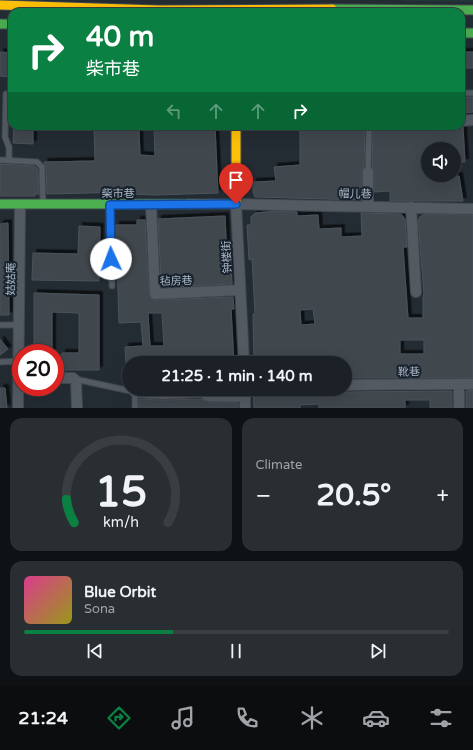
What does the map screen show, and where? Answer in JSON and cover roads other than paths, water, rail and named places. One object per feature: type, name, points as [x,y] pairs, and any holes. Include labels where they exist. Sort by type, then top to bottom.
[{"type":"main road","points":[[210,8],[397,4],[448,8]]},
{"type":"main road","points":[[0,5],[95,8]]},
{"type":"main road","name":"钟楼街","points":[[236,130],[236,204]]},
{"type":"main road","name":"柴市巷","points":[[0,204],[236,204]]},
{"type":"street","points":[[368,172],[368,206]]},
{"type":"street","name":"帽儿巷","points":[[236,204],[473,209]]},
{"type":"street","name":"钟楼街","points":[[236,204],[244,356]]},
{"type":"street","name":"姑姑庵","points":[[20,344],[22,205]]},
{"type":"street","name":"毡房巷","points":[[151,205],[155,294],[240,290]]},
{"type":"street","points":[[411,207],[416,292]]},
{"type":"street","points":[[64,378],[73,378],[76,384],[77,408]]},
{"type":"street","points":[[459,384],[459,408]]},
{"type":"street","name":"靴巷","points":[[352,385],[473,384]]},
{"type":"street","name":"姑姑庵","points":[[18,408],[19,396]]},
{"type":"street","name":"姑姑庵","points":[[21,396],[21,408]]},
{"type":"street","points":[[245,396],[246,408]]},
{"type":"lane","points":[[6,94],[5,137],[9,146],[9,160]]},
{"type":"lane","points":[[368,172],[369,130]]},
{"type":"lane","points":[[0,160],[37,162],[42,166],[43,205]]},
{"type":"lane","points":[[110,205],[112,286]]},
{"type":"lane","points":[[0,325],[20,325]]},
{"type":"lane","points":[[0,362],[12,360]]},
{"type":"lane","points":[[73,378],[122,389]]},
{"type":"lane","points":[[135,396],[135,408]]}]
